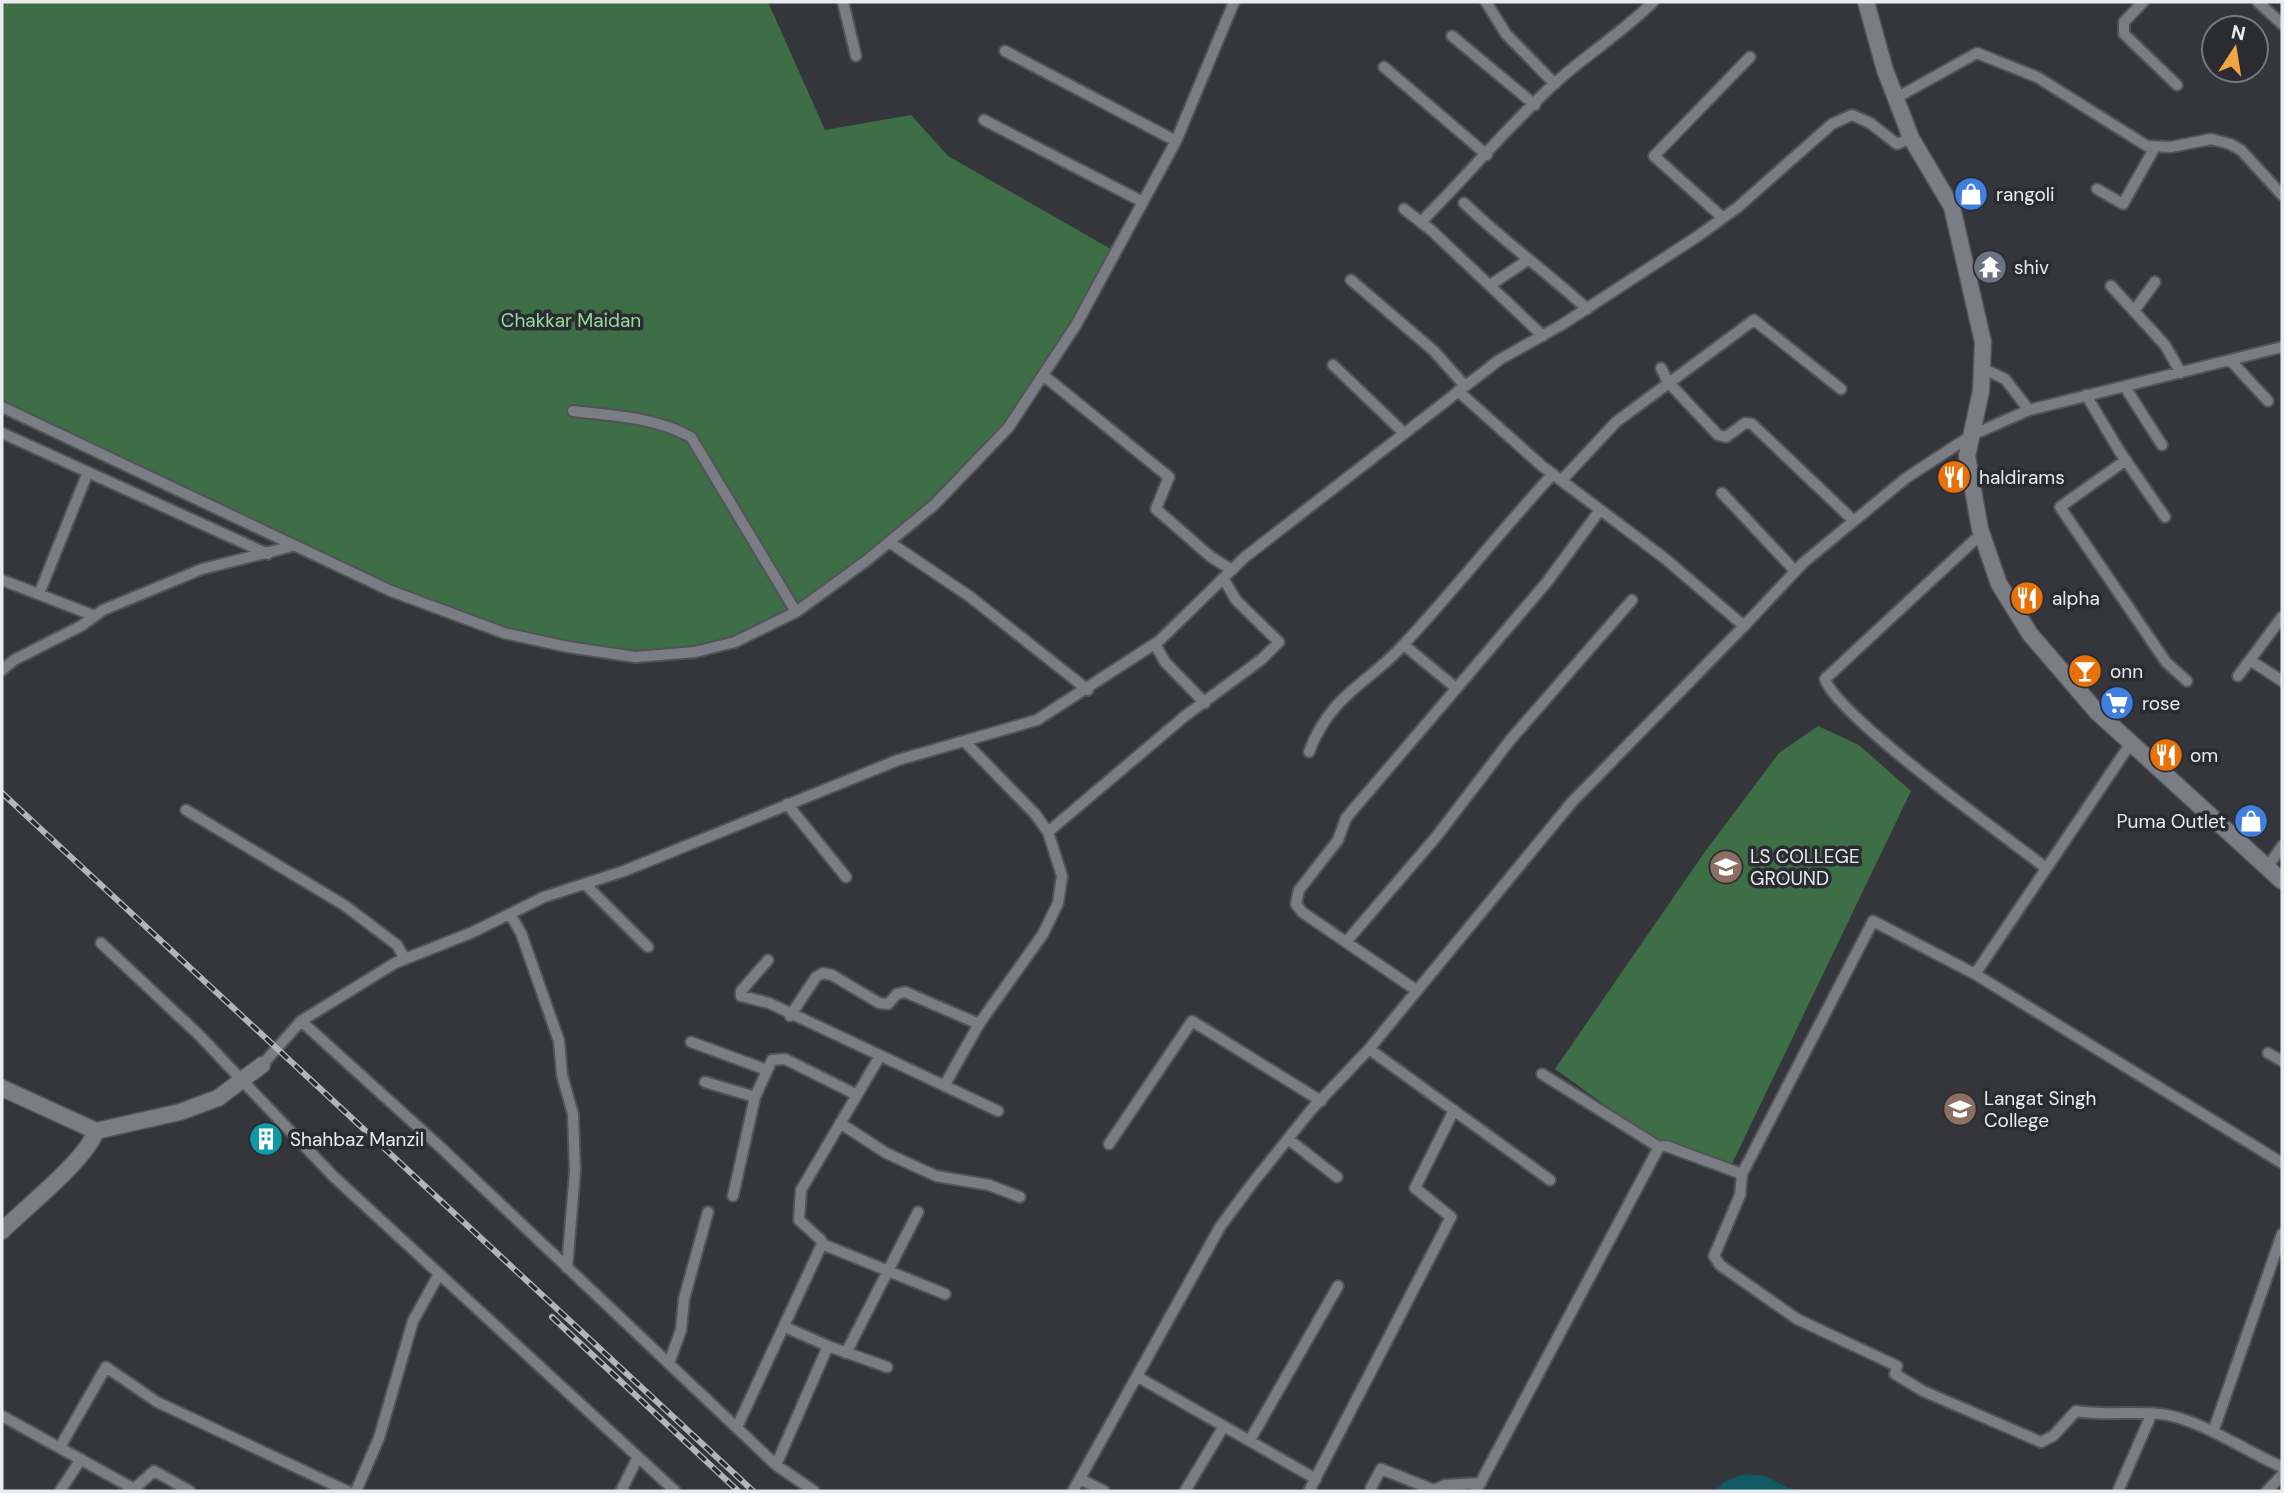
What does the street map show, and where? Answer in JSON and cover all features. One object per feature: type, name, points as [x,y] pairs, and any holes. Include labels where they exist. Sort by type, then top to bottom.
[{"type":"main road","points":[[1866,2],[1885,70],[1911,138],[1952,206],[1983,342],[1982,368],[1967,457],[1981,534],[1999,584],[2030,634],[2097,712],[2282,881]]},
{"type":"main road","points":[[2,1088],[96,1131],[180,1112],[218,1098],[242,1083],[262,1065]]},
{"type":"main road","points":[[2,1231],[71,1166],[92,1143],[96,1131]]},
{"type":"street","points":[[842,2],[856,56]]},
{"type":"street","points":[[2,407],[391,591],[504,633],[568,647],[635,657],[695,652],[735,642],[796,612],[889,542],[934,505],[1008,428],[1076,325],[1177,141],[1234,2]]},
{"type":"street","points":[[1486,2],[1506,34],[1555,84]]},
{"type":"street","points":[[1421,222],[1555,84],[1611,35],[1625,30],[1653,2]]},
{"type":"street","points":[[2143,2],[2124,22],[2124,34],[2177,85]]},
{"type":"street","points":[[2258,2],[2282,24]]},
{"type":"street","points":[[1452,36],[1535,105]]},
{"type":"street","points":[[1005,51],[1177,141]]},
{"type":"street","points":[[1896,99],[1977,53],[2037,77],[2124,134],[2155,147],[2211,139],[2230,144],[2241,150],[2282,195]]},
{"type":"street","points":[[1723,218],[1654,156],[1750,57]]},
{"type":"street","points":[[1384,66],[1487,155]]},
{"type":"street","points":[[262,1065],[301,1021],[405,958],[544,898],[898,760],[1037,720],[1088,690],[1155,644],[1223,578],[1323,494],[1499,360],[1587,309],[1723,218],[1832,124],[1852,115],[1870,123],[1897,144],[1911,138]]},
{"type":"street","points":[[984,120],[1143,202]]},
{"type":"street","points":[[2097,189],[2123,204],[2155,147]]},
{"type":"street","points":[[1464,203],[1587,309]]},
{"type":"street","points":[[1404,209],[1543,336]]},
{"type":"street","points":[[1490,285],[1528,260]]},
{"type":"street","points":[[1351,280],[1434,351],[1461,389],[1557,477],[1663,557],[1744,626]]},
{"type":"street","points":[[2134,311],[2155,282]]},
{"type":"street","points":[[2111,286],[2165,345],[2181,373]]},
{"type":"street","points":[[1309,752],[1318,729],[1332,708],[1404,645],[1501,530],[1616,422],[1754,320],[1842,389]]},
{"type":"street","points":[[1073,1491],[1220,1227],[1288,1139],[1369,1049],[1572,802],[1795,571],[1924,466],[1972,435],[2029,410],[2282,347]]},
{"type":"street","points":[[2231,361],[2269,401]]},
{"type":"street","points":[[1333,365],[1404,433]]},
{"type":"street","points":[[1661,368],[1668,382],[1718,435],[1726,437],[1745,423],[1752,424],[1854,522]]},
{"type":"street","points":[[1982,368],[2005,379],[2029,410]]},
{"type":"street","points":[[1044,375],[1169,477],[1156,509],[1212,557],[1232,570]]},
{"type":"street","points":[[2125,387],[2162,445]]},
{"type":"street","points":[[2086,396],[2165,517]]},
{"type":"street","points":[[573,411],[649,420],[671,426],[691,437],[796,612]]},
{"type":"street","points":[[2,433],[268,554]]},
{"type":"street","points":[[2126,460],[2060,507],[2166,662],[2187,681]]},
{"type":"street","points":[[38,594],[88,471]]},
{"type":"street","points":[[1722,493],[1795,571]]},
{"type":"street","points":[[1416,990],[1302,912],[1296,904],[1299,890],[1338,840],[1346,818],[1547,582],[1600,510]]},
{"type":"street","points":[[1981,534],[1825,679],[1828,687],[1882,739],[2046,868]]},
{"type":"street","points":[[889,542],[969,596],[1088,690]]},
{"type":"street","points":[[2,670],[14,660],[49,645],[103,610],[202,569],[293,546]]},
{"type":"street","points":[[1048,832],[1138,754],[1205,704],[1279,642],[1236,600],[1223,578]]},
{"type":"street","points":[[2,580],[95,616]]},
{"type":"street","points":[[1346,943],[1429,846],[1511,739],[1632,600]]},
{"type":"street","points":[[2238,676],[2282,617]]},
{"type":"street","points":[[1155,644],[1166,662],[1205,704]]},
{"type":"street","points":[[1404,645],[1457,688]]},
{"type":"street","points":[[2250,660],[2282,681]]},
{"type":"street","points":[[944,1086],[979,1024],[1035,947],[1058,903],[1062,876],[1048,832],[1027,803],[965,742]]},
{"type":"street","points":[[1975,974],[2131,743]]},
{"type":"street","points":[[787,804],[846,877]]},
{"type":"street","points":[[186,810],[196,819],[344,905],[397,945],[405,958]]},
{"type":"street","points":[[2267,868],[2282,846]]},
{"type":"street","points":[[585,884],[648,947]]},
{"type":"street","points":[[510,914],[521,933],[559,1041],[562,1075],[573,1114],[575,1171],[567,1268]]},
{"type":"street","points":[[2282,1163],[1975,974],[1873,921],[1742,1174],[1740,1195],[1714,1256],[1720,1265],[1797,1319],[1897,1366],[1895,1374],[1923,1391],[2041,1442],[2053,1436],[2076,1411],[2092,1414],[2152,1413],[2179,1418],[2213,1432],[2282,1467]]},
{"type":"street","points":[[101,943],[198,1034],[333,1176],[637,1459],[675,1491]]},
{"type":"street","points":[[768,960],[741,991],[741,996],[769,1003],[790,1016],[998,1111]]},
{"type":"street","points":[[790,1016],[816,977],[823,973],[832,975],[879,1003],[888,1003],[897,994],[905,992],[979,1024]]},
{"type":"street","points":[[301,1021],[776,1465],[814,1491]]},
{"type":"street","points":[[1109,1144],[1192,1021],[1321,1101]]},
{"type":"street","points":[[691,1042],[767,1070]]},
{"type":"street","points":[[1369,1049],[1550,1180]]},
{"type":"street","points":[[2268,1053],[2282,1061]]},
{"type":"street","points":[[880,1056],[801,1190],[798,1202],[799,1220],[822,1244],[945,1294]]},
{"type":"street","points":[[733,1196],[755,1097],[772,1060],[785,1059],[857,1095]]},
{"type":"street","points":[[1542,1074],[1659,1147],[1666,1146],[1742,1174]]},
{"type":"street","points":[[705,1082],[755,1097]]},
{"type":"street","points":[[1309,1491],[1451,1217],[1415,1188],[1454,1110]]},
{"type":"street","points":[[840,1123],[886,1153],[936,1176],[989,1185],[1020,1197]]},
{"type":"street","points":[[1288,1139],[1337,1177]]},
{"type":"street","points":[[1371,1488],[1381,1469],[1433,1491],[1446,1485],[1479,1487],[1659,1147]]},
{"type":"street","points":[[669,1363],[681,1330],[684,1300],[708,1212]]},
{"type":"street","points":[[846,1353],[918,1212]]},
{"type":"street","points":[[2213,1432],[2282,1234]]},
{"type":"street","points":[[737,1427],[822,1244]]},
{"type":"street","points":[[356,1491],[379,1438],[412,1321],[439,1275]]},
{"type":"street","points":[[1250,1440],[1338,1286]]},
{"type":"street","points":[[785,1326],[828,1346],[887,1367]]},
{"type":"street","points":[[776,1465],[828,1346]]},
{"type":"street","points":[[60,1447],[106,1367],[157,1402],[347,1491]]},
{"type":"street","points":[[1138,1377],[1316,1479]]},
{"type":"street","points":[[2118,1491],[2152,1413]]},
{"type":"street","points":[[2,1416],[134,1489],[154,1472],[190,1491]]},
{"type":"street","points":[[1185,1491],[1224,1426]]},
{"type":"street","points":[[60,1491],[81,1459]]},
{"type":"street","points":[[621,1491],[637,1459]]},
{"type":"street","points":[[2267,1491],[2282,1475]]},
{"type":"street","points":[[1080,1479],[1104,1491]]},
{"type":"green space","name":"Chakkar Maidan","points":[[2,2],[768,2],[825,130],[911,115],[948,156],[1116,252],[1008,428],[934,505],[796,612],[735,642],[635,657],[504,633],[391,591],[2,407]]},
{"type":"green space","points":[[1818,726],[1859,745],[1911,791],[1728,1172],[1638,1129],[1555,1069],[1704,853],[1779,753]]},
{"type":"water","points":[[1744,1474],[1766,1476],[1788,1488],[1807,1491],[1715,1491],[1725,1481]]},
{"type":"railway","points":[[2,793],[753,1491]]},
{"type":"railway","points":[[552,1317],[738,1491]]},
{"type":"place","name":"rangoli","points":[[1971,194]]},
{"type":"place","name":"shiv","points":[[1990,267]]},
{"type":"place","name":"haldirams","points":[[1954,477]]},
{"type":"place","name":"alpha","points":[[2027,598]]},
{"type":"place","name":"onn","points":[[2085,671]]},
{"type":"place","name":"rose","points":[[2117,703]]},
{"type":"place","name":"om","points":[[2166,755]]},
{"type":"place","name":"Puma Outlet","points":[[2251,821]]},
{"type":"place","name":"LS COLLEGE GROUND","points":[[1726,867]]},
{"type":"place","name":"Langat Singh College","points":[[1960,1109]]},
{"type":"place","name":"Shahbaz Manzil","points":[[266,1139]]}]
